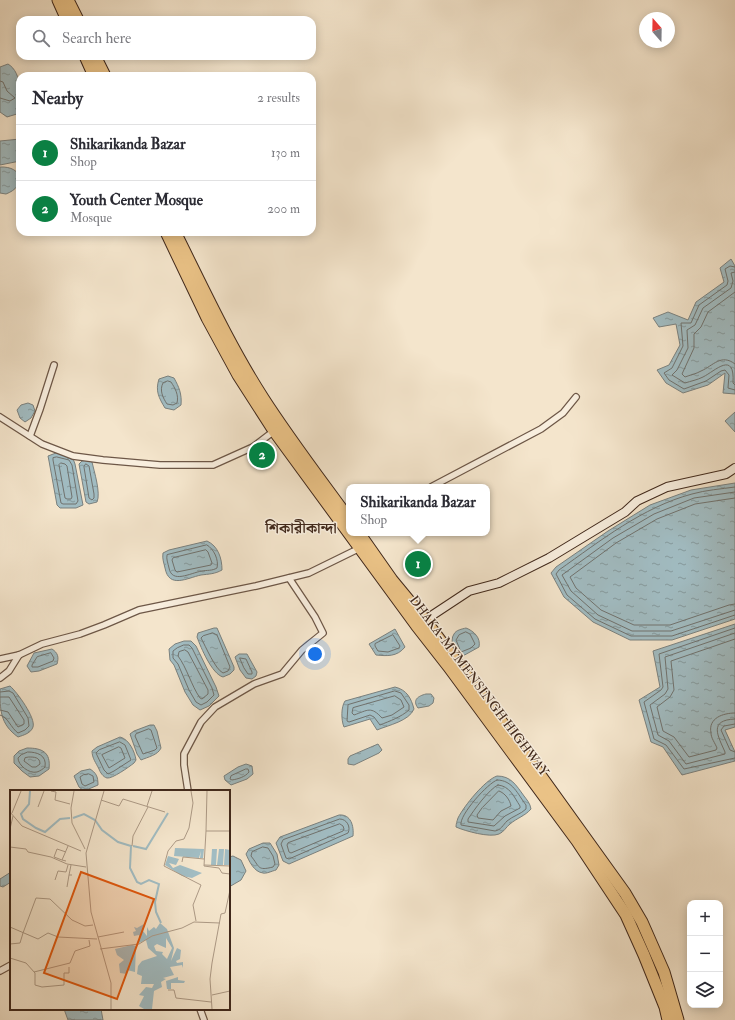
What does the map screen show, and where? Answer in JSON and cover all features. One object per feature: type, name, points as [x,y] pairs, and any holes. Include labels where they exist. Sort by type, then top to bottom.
[{"type":"highway","points":[[58,0],[65,16]]},
{"type":"highway","points":[[68,0],[76,16]]},
{"type":"highway","points":[[86,60],[92,72]]},
{"type":"highway","points":[[97,60],[103,72]]},
{"type":"highway","name":"DHAKA-MYMENSINGH HIGHWAY","points":[[168,236],[207,318],[238,375],[274,431],[346,529]]},
{"type":"highway","points":[[177,236],[220,322],[262,397],[346,515]]},
{"type":"highway","name":"DHAKA-MYMENSINGH HIGHWAY","points":[[351,536],[420,623],[510,732],[624,893],[642,922],[664,972],[678,1020]]},
{"type":"highway","name":"DHAKA-MYMENSINGH HIGHWAY","points":[[361,536],[392,580],[448,666],[577,841],[626,915],[665,1007],[668,1020]]},
{"type":"street","points":[[30,436],[54,365]]},
{"type":"street","points":[[437,484],[541,429],[563,413],[576,397]]},
{"type":"street","points":[[0,417],[42,444],[73,456],[160,465],[213,465],[253,447],[274,431]]},
{"type":"street","points":[[420,623],[469,591],[500,583],[549,558],[625,512],[637,501],[667,487],[726,474],[735,468]]},
{"type":"street","points":[[0,659],[19,655],[42,644],[80,634],[139,610],[308,573],[360,548]]},
{"type":"street","points":[[188,790],[184,754],[201,722],[215,706],[254,684],[282,674],[302,650],[323,633],[315,617],[289,578]]},
{"type":"street","points":[[0,678],[9,671],[19,655]]},
{"type":"street","points":[[0,971],[10,966]]},
{"type":"street","points":[[200,1010],[204,1020]]},
{"type":"water","points":[[8,64],[16,73],[16,114],[7,117],[0,112],[0,67]]},
{"type":"water","points":[[16,139],[16,162],[0,165],[0,141]]},
{"type":"water","points":[[0,167],[14,170],[16,172],[16,187],[13,191],[6,194],[0,193]]},
{"type":"water","points":[[731,259],[735,266],[735,394],[723,393],[725,373],[708,385],[683,393],[666,383],[657,370],[669,365],[680,345],[676,324],[659,327],[653,318],[668,312],[688,320],[696,302],[724,282],[720,268]]},
{"type":"water","points":[[168,376],[174,378],[181,394],[181,405],[174,410],[165,408],[159,398],[159,379]]},
{"type":"water","points":[[28,403],[33,405],[35,411],[31,418],[25,422],[20,418],[17,410],[21,405]]},
{"type":"water","points":[[735,412],[735,432],[725,421]]},
{"type":"water","points":[[56,453],[72,456],[83,505],[76,508],[60,508],[57,505],[48,456]]},
{"type":"water","points":[[87,460],[92,462],[98,493],[97,502],[89,504],[86,502],[79,464],[82,461]]},
{"type":"water","points":[[735,483],[735,619],[672,640],[630,640],[593,622],[564,597],[551,573],[556,567],[608,531],[650,505],[691,490]]},
{"type":"water","points":[[207,541],[217,549],[222,570],[185,580],[174,580],[170,578],[165,568],[163,553],[169,550]]},
{"type":"water","points":[[735,624],[735,727],[725,730],[735,752],[735,761],[682,775],[663,747],[651,742],[639,700],[660,687],[653,651]]},
{"type":"water","points":[[217,628],[234,667],[234,670],[230,674],[223,677],[219,675],[211,666],[197,637],[198,633]]},
{"type":"water","points":[[466,628],[476,635],[479,641],[479,647],[461,657],[453,647],[452,640],[456,632]]},
{"type":"water","points":[[395,629],[405,647],[399,653],[388,656],[376,655],[369,644]]},
{"type":"water","points":[[184,641],[191,641],[196,646],[219,696],[209,706],[200,710],[193,705],[185,692],[174,665],[170,660],[169,649],[175,644]]},
{"type":"water","points":[[52,649],[58,655],[57,664],[39,671],[31,672],[27,666],[34,653]]},
{"type":"water","points":[[239,654],[247,654],[257,672],[256,676],[252,679],[246,678],[240,670],[235,657]]},
{"type":"water","points":[[10,686],[25,705],[33,723],[31,731],[18,737],[4,722],[0,704],[0,689]]},
{"type":"water","points":[[395,687],[403,690],[411,701],[414,709],[408,717],[377,730],[370,719],[344,727],[342,714],[345,701]]},
{"type":"water","points":[[426,694],[431,694],[434,698],[433,703],[429,706],[418,708],[416,705],[417,699]]},
{"type":"water","points":[[150,725],[154,725],[157,731],[161,748],[155,754],[141,760],[137,754],[130,734]]},
{"type":"water","points":[[120,737],[126,740],[131,746],[136,760],[134,763],[113,777],[107,778],[100,772],[93,758],[92,751],[97,747]]},
{"type":"water","points":[[378,744],[382,750],[379,753],[354,765],[348,764],[348,759],[350,756]]},
{"type":"water","points":[[27,748],[41,750],[49,759],[49,769],[39,776],[30,777],[14,763],[14,756],[19,751]]},
{"type":"water","points":[[246,764],[252,766],[253,774],[247,779],[231,785],[225,780],[224,776]]},
{"type":"water","points":[[90,769],[94,772],[98,779],[98,785],[86,790],[83,790],[79,787],[74,776],[81,771]]},
{"type":"water","points":[[497,776],[510,779],[527,800],[531,809],[510,824],[504,831],[495,835],[478,834],[456,827],[458,818],[470,800],[492,778]]},
{"type":"water","points":[[339,815],[346,816],[351,821],[353,836],[289,864],[283,861],[276,843],[280,837]]},
{"type":"water","points":[[263,843],[270,843],[277,854],[279,865],[276,870],[267,873],[257,871],[250,863],[246,854],[249,849]]},
{"type":"water","points":[[233,856],[241,860],[246,871],[241,880],[230,886],[230,857]]},
{"type":"water","points":[[10,873],[10,883],[3,887],[0,886],[0,879]]},
{"type":"water","points":[[64,1010],[101,1010],[103,1020],[68,1020]]},
{"type":"place","name":"Youth Center Mosque","points":[[262,455]]},
{"type":"place","name":"Shikarikanda Bazar","points":[[418,564]]},
{"type":"district","name":"শিকারীকান্দা","points":[[301,528]]}]
